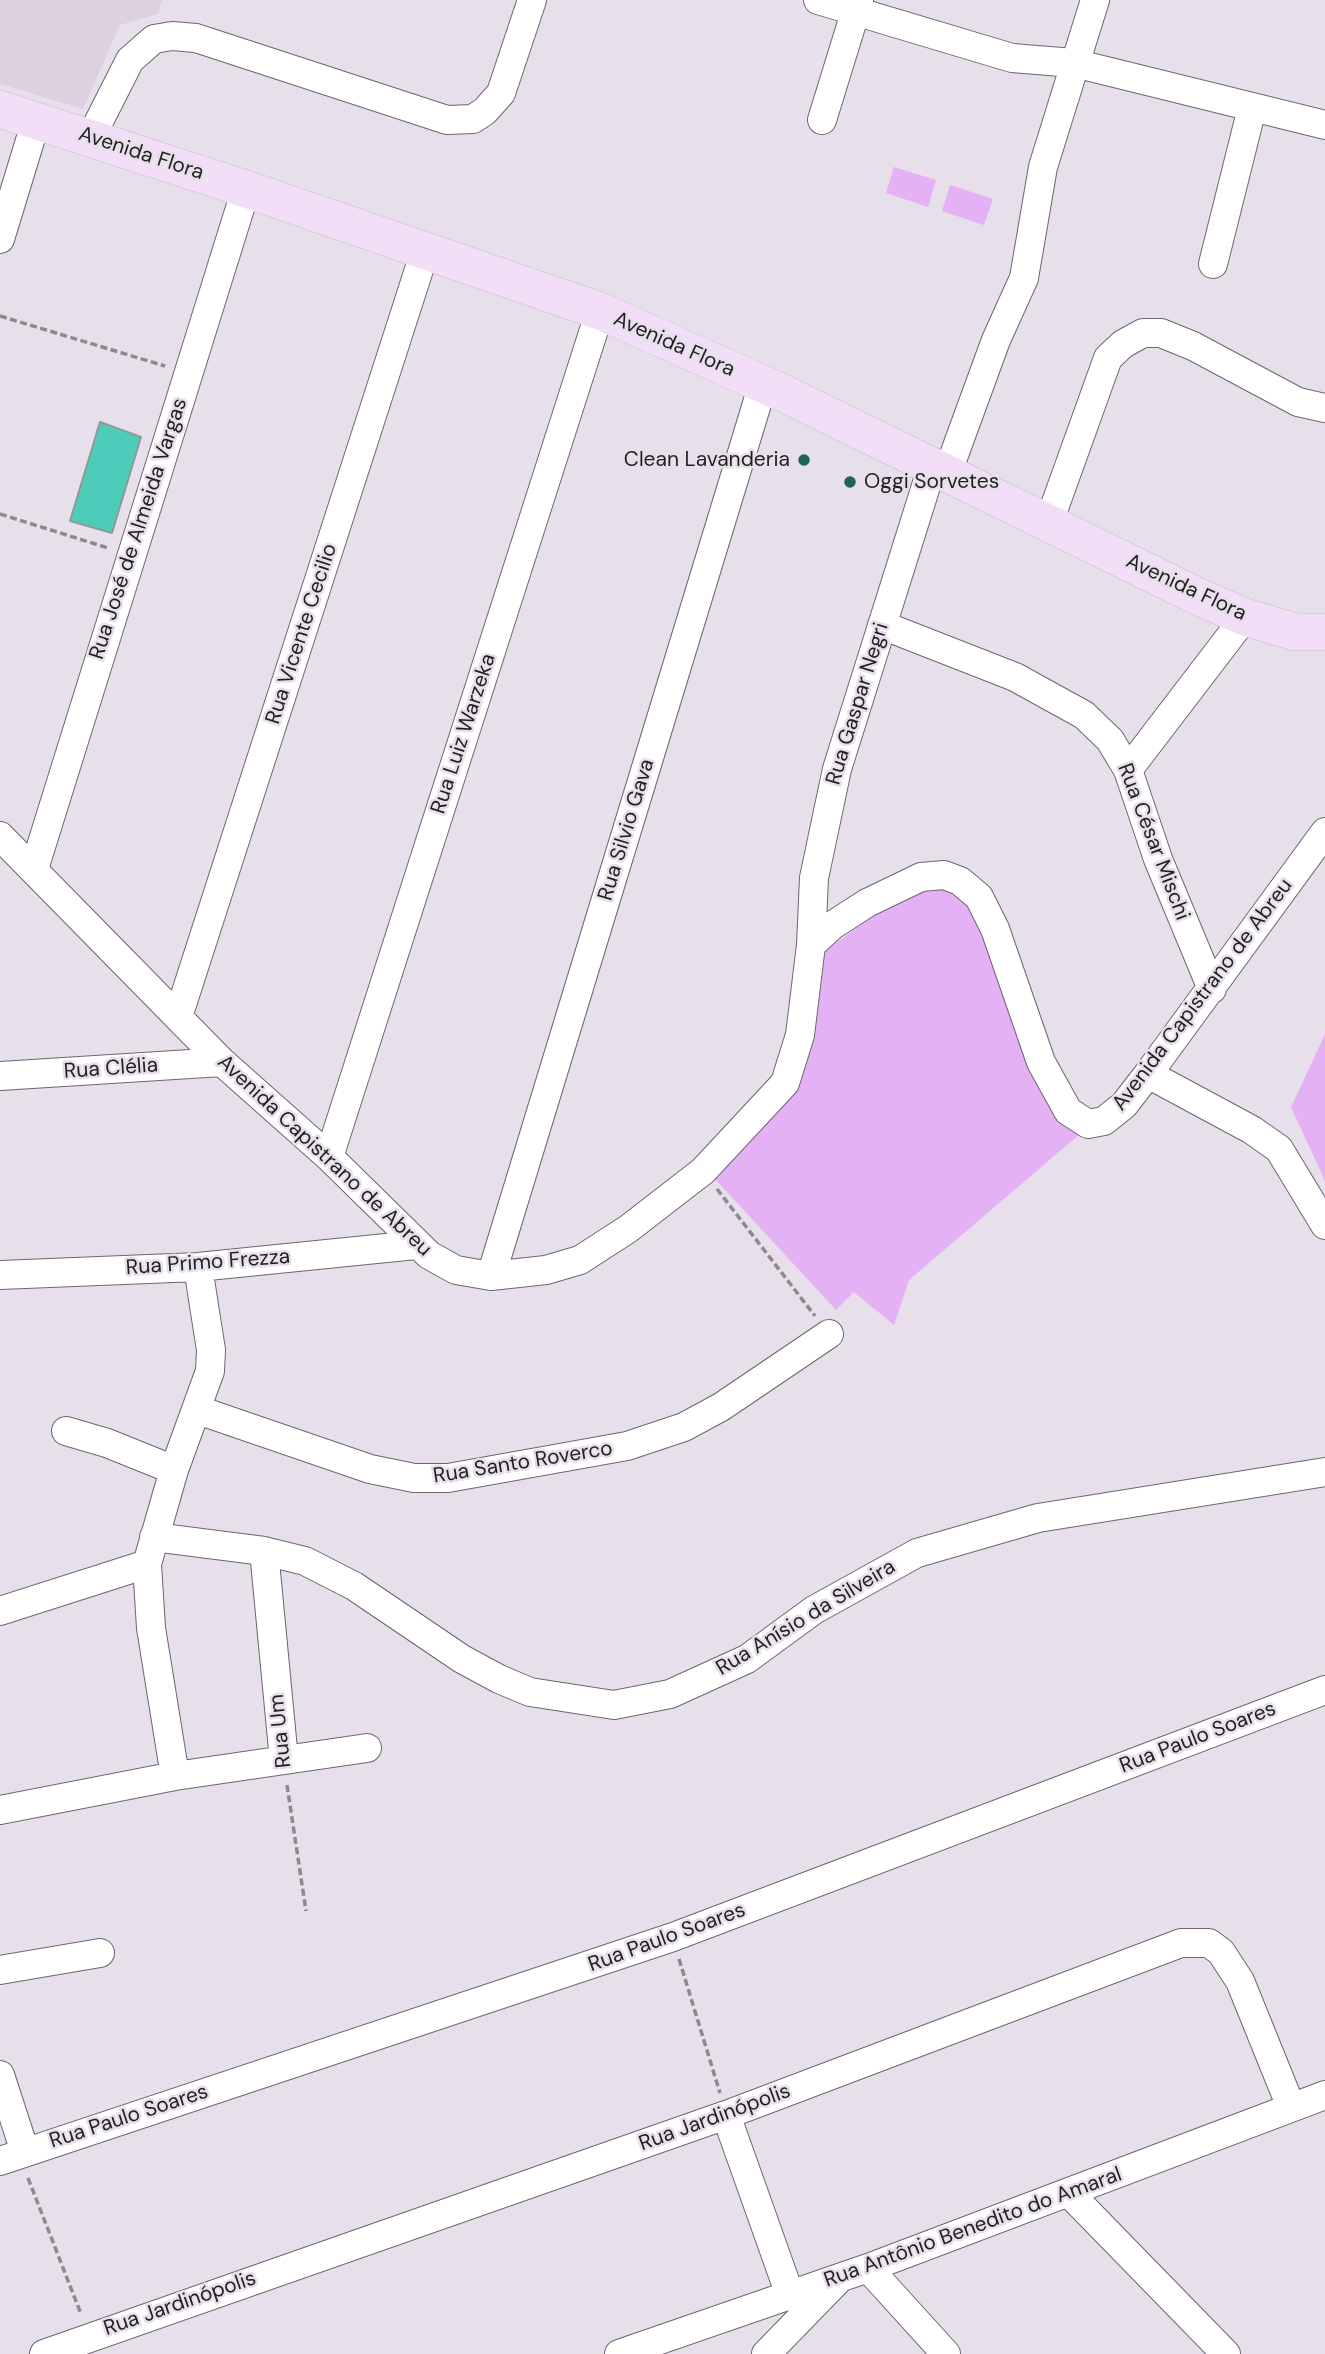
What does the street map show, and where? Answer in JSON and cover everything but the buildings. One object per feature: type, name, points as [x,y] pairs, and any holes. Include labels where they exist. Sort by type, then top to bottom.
[{"type":"main road","name":"Avenida Flora","points":[[0,109],[246,189],[600,311],[763,384],[1245,617],[1296,632],[1325,632]]},
{"type":"street","points":[[91,137],[130,60],[154,39],[172,36],[196,38],[447,120],[473,119],[485,111],[500,93],[532,0]]},
{"type":"street","points":[[818,0],[857,6],[1012,58],[1074,63],[1325,125]]},
{"type":"street","name":"Rua Gaspar Negri","points":[[811,945],[814,878],[837,769],[882,625],[939,471],[1024,278],[1043,167],[1095,0]]},
{"type":"street","points":[[822,120],[857,6]]},
{"type":"street","points":[[1213,264],[1252,108]]},
{"type":"street","points":[[0,239],[36,121]]},
{"type":"street","name":"Rua José de Almeida Vargas","points":[[34,869],[130,554],[246,189]]},
{"type":"street","name":"Rua Vicente Cecilio","points":[[178,1017],[425,251]]},
{"type":"street","name":"Rua Luiz Warzeka","points":[[329,1157],[600,311]]},
{"type":"street","points":[[1049,522],[1108,358],[1123,344],[1143,334],[1161,333],[1194,346],[1298,402],[1325,408]]},
{"type":"street","name":"Rua Silvio Gava","points":[[491,1276],[763,384]]},
{"type":"street","points":[[1128,769],[1245,617]]},
{"type":"street","name":"Rua César Mischi","points":[[882,625],[1015,677],[1054,696],[1084,715],[1110,740],[1128,769],[1158,859],[1212,989]]},
{"type":"street","name":"Avenida Capistrano de Abreu","points":[[0,836],[222,1062],[329,1157],[416,1245],[456,1270],[491,1276],[546,1270],[580,1260],[628,1229],[703,1171],[785,1083],[800,1035],[811,945],[833,925],[867,904],[921,877],[944,875],[960,881],[979,897],[995,929],[1041,1062],[1068,1111],[1088,1124],[1104,1121],[1124,1105],[1325,832]]},
{"type":"street","name":"Rua Clélia","points":[[0,1076],[222,1062]]},
{"type":"street","points":[[1148,1074],[1252,1130],[1279,1149],[1325,1225]]},
{"type":"street","name":"Rua Primo Frezza","points":[[0,1275],[198,1267],[416,1245]]},
{"type":"street","points":[[175,1776],[151,1628],[147,1564],[174,1470],[198,1410],[211,1362],[198,1267]]},
{"type":"street","name":"Rua Santo Roverco","points":[[198,1410],[370,1469],[414,1478],[447,1478],[627,1446],[684,1427],[721,1407],[829,1334]]},
{"type":"street","points":[[66,1431],[107,1443],[174,1470]]},
{"type":"street","name":"Rua Anísio da Silveira","points":[[154,1537],[264,1551],[295,1558],[327,1571],[462,1660],[499,1679],[530,1692],[614,1705],[670,1694],[747,1659],[814,1610],[918,1553],[1038,1518],[1325,1472]]},
{"type":"street","name":"Rua Um","points":[[264,1551],[284,1760]]},
{"type":"street","points":[[0,1611],[147,1564]]},
{"type":"street","name":"Rua Paulo Soares","points":[[15,2156],[673,1937],[1325,1690]]},
{"type":"street","points":[[0,1810],[175,1776],[367,1748]]},
{"type":"street","name":"Rua Jardinópolis","points":[[44,2354],[89,2336],[726,2115],[1181,1943],[1209,1943],[1221,1952],[1240,1981],[1291,2107]]},
{"type":"street","points":[[0,1970],[100,1952]]},
{"type":"street","points":[[0,2075],[15,2156]]},
{"type":"street","name":"Rua Antônio Benedito do Amaral","points":[[619,2354],[868,2268],[1325,2095]]},
{"type":"street","points":[[726,2115],[790,2295]]},
{"type":"street","points":[[1069,2193],[1226,2354]]},
{"type":"street","points":[[868,2268],[946,2354]]},
{"type":"street","points":[[765,2354],[842,2277]]},
{"type":"path","points":[[0,316],[188,373]]},
{"type":"path","points":[[0,514],[130,554]]},
{"type":"path","points":[[703,1171],[829,1334]]},
{"type":"path","name":"Rua Um","points":[[284,1760],[306,1911]]},
{"type":"path","points":[[673,1937],[726,2115]]},
{"type":"path","points":[[15,2156],[89,2336]]},
{"type":"shaded area","points":[[0,0],[162,0],[158,14],[120,25],[83,109],[0,84]]},
{"type":"shaded area","points":[[894,167],[936,180],[928,207],[886,193]]},
{"type":"shaded area","points":[[950,185],[993,199],[984,225],[942,211]]},
{"type":"shaded area","points":[[928,883],[972,898],[1080,1134],[909,1280],[894,1325],[854,1292],[836,1310],[714,1178],[786,1097],[815,959],[911,887]]},
{"type":"shaded area","points":[[1325,1034],[1325,1181],[1291,1107]]},
{"type":"place","name":"Clean Lavanderia","points":[[804,460]]},
{"type":"place","name":"Oggi Sorvetes","points":[[850,482]]}]
